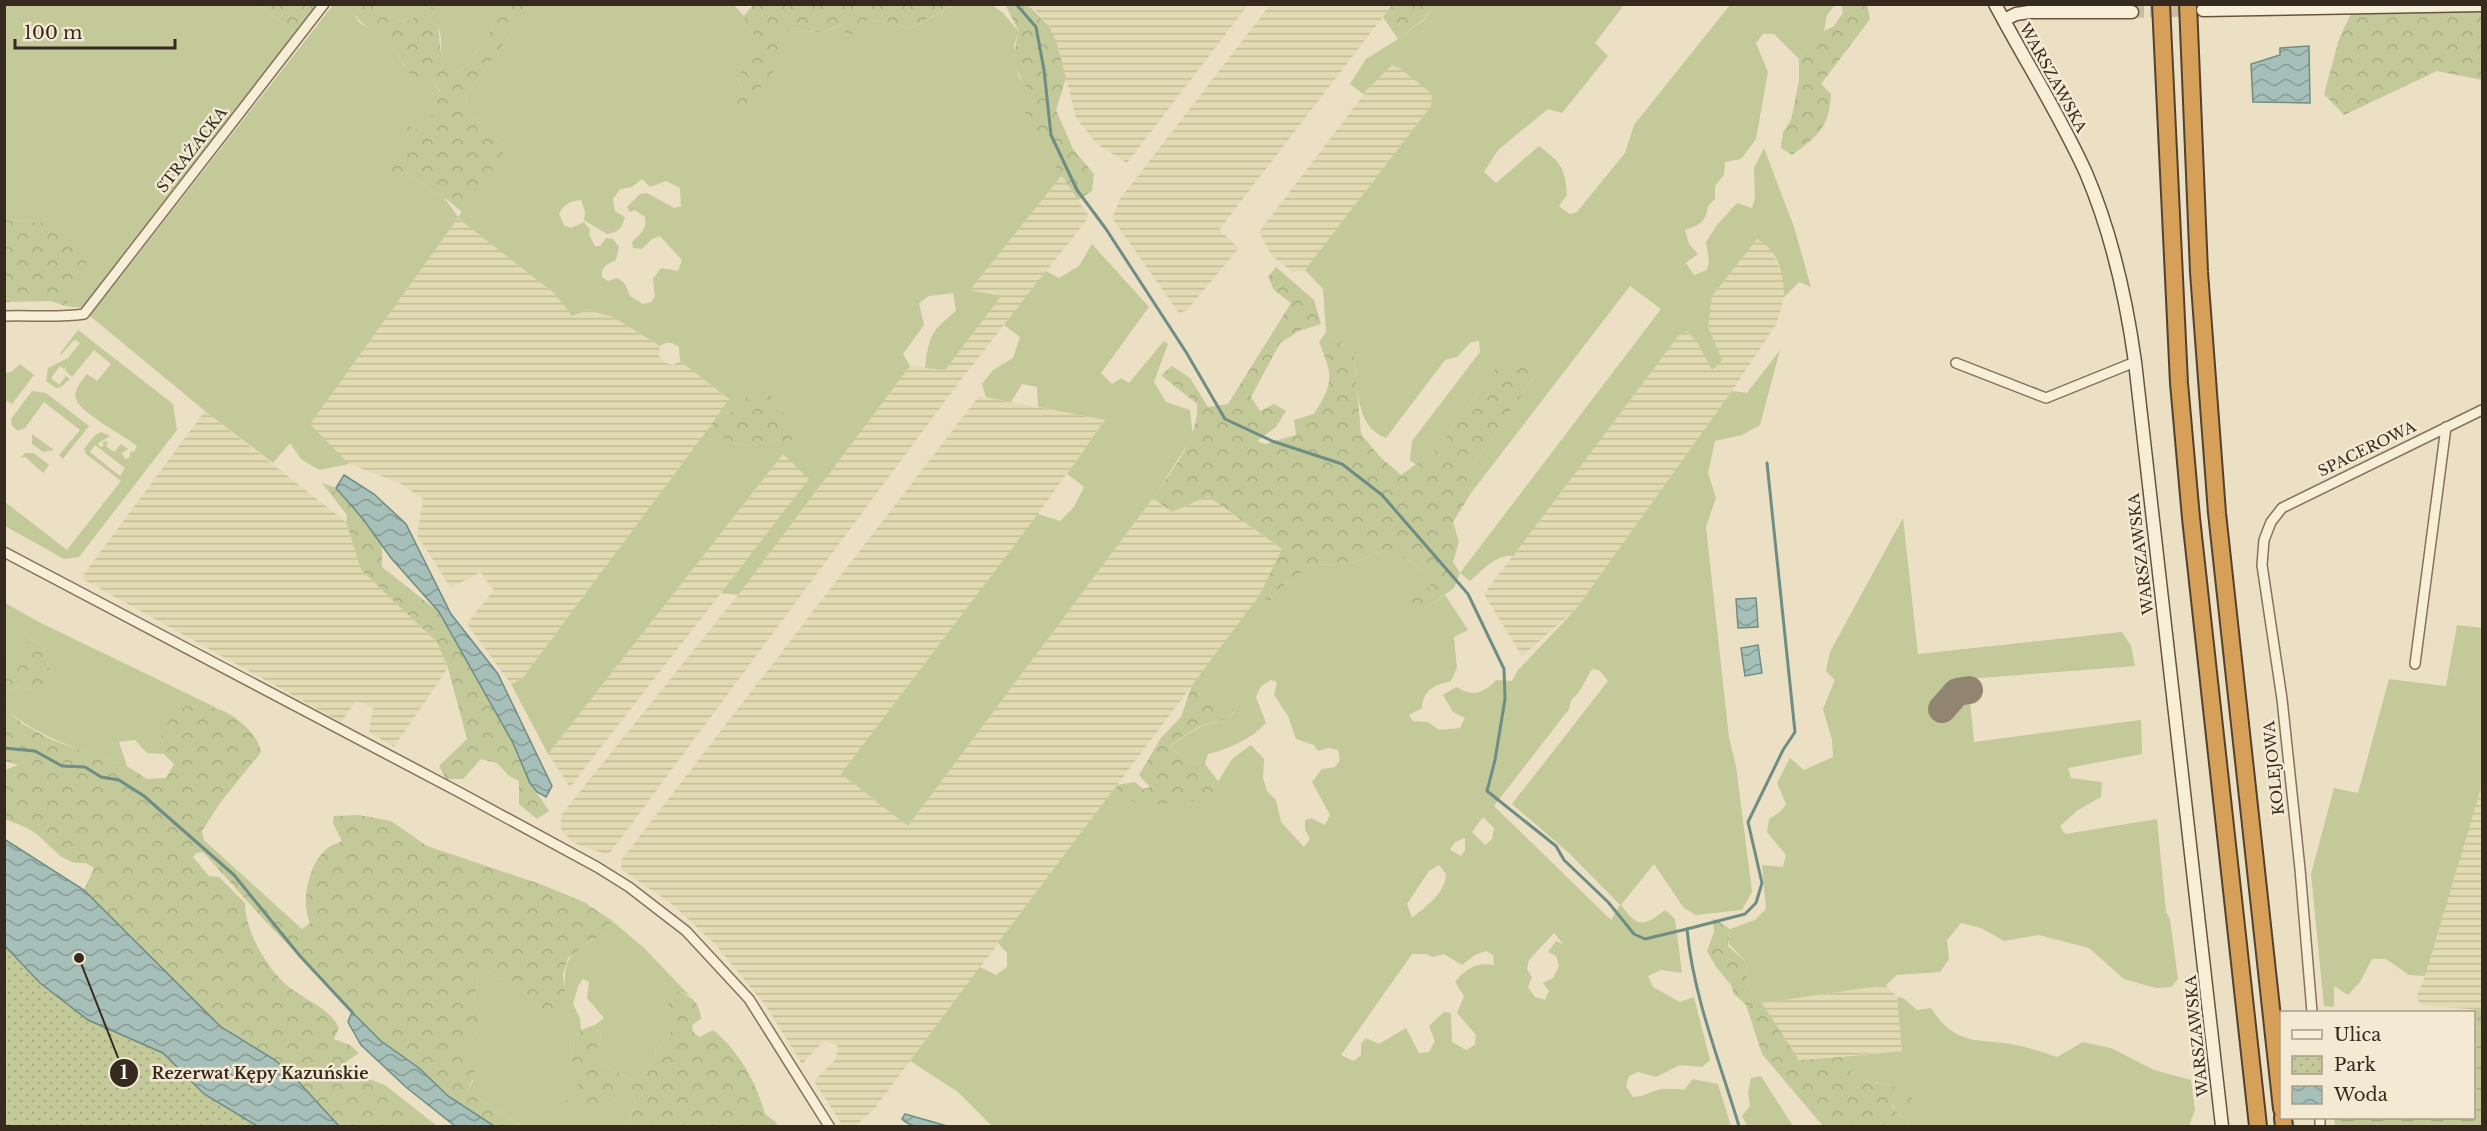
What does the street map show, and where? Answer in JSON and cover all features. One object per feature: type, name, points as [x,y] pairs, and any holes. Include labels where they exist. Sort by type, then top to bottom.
[{"type":"highway","points":[[2161,4],[2179,371],[2190,507],[2258,1126]]},
{"type":"highway","points":[[2195,7],[2199,272],[2217,513],[2280,1091]]},
{"type":"street","name":"STRAŻACKA","points":[[4,316],[34,314],[67,317],[84,314],[324,4]]},
{"type":"street","name":"WARSZAWSKA","points":[[1995,4],[2062,124],[2094,194],[2120,276],[2134,362],[2222,1126]]},
{"type":"street","points":[[2195,7],[2482,5]]},
{"type":"street","points":[[2004,20],[2016,14],[2029,12],[2132,12]]},
{"type":"street","points":[[1956,363],[2046,398],[2134,362]]},
{"type":"street","name":"SPACEROWA","points":[[2271,522],[2282,508],[2482,410]]},
{"type":"street","points":[[2415,664],[2446,427]]},
{"type":"street","name":"KOLEJOWA","points":[[2271,522],[2264,540],[2262,565],[2283,711],[2312,1011]]},
{"type":"street","points":[[4,552],[457,791],[597,867],[629,887],[686,930],[749,999],[829,1126]]},
{"type":"shaded area","points":[[1031,5],[1248,5],[1127,163],[1097,144],[1076,118],[1057,44],[1049,26]]},
{"type":"shaded area","points":[[1270,5],[1392,5],[1219,230],[1239,248],[1187,310],[1179,313],[1112,218],[1120,199]]},
{"type":"shaded area","points":[[1392,65],[1401,69],[1433,94],[1431,106],[1305,270],[1293,272],[1272,256],[1259,232],[1368,89]]},
{"type":"shaded area","points":[[1062,175],[1089,217],[960,381],[610,853],[605,854],[574,843],[561,830],[561,815],[738,595],[910,366],[945,369],[1000,296],[970,290]]},
{"type":"shaded area","points":[[458,218],[555,294],[572,316],[588,310],[613,317],[660,346],[659,356],[665,363],[673,365],[680,361],[730,400],[522,679],[511,684],[467,624],[494,590],[480,572],[451,588],[417,535],[423,499],[400,483],[349,464],[309,425]]},
{"type":"shaded area","points":[[1757,239],[1768,245],[1784,276],[1784,297],[1777,323],[1732,391],[1576,609],[1522,656],[1484,594],[1679,335],[1687,331],[1697,342],[1712,370],[1721,360],[1708,327],[1712,296]]},
{"type":"shaded area","points":[[979,396],[1105,420],[1038,514],[841,774],[908,826],[1153,498],[1172,512],[1208,496],[1283,550],[1259,596],[874,1109],[855,1126],[843,1126],[814,1081],[836,1059],[838,1046],[824,1041],[802,1064],[766,1006],[715,944],[673,905],[621,869],[622,859]]},
{"type":"shaded area","points":[[205,411],[346,522],[361,570],[437,642],[448,668],[394,747],[369,732],[373,707],[356,701],[341,722],[81,578]]},
{"type":"shaded area","points":[[783,454],[810,479],[570,787],[548,754]]},
{"type":"shaded area","points":[[2482,785],[2482,1010],[2427,1006],[2419,1003],[2417,996]]},
{"type":"shaded area","points":[[1886,985],[1897,997],[1902,1051],[1799,1060],[1762,1003]]},
{"type":"green space","points":[[5,5],[257,5],[296,32],[83,308],[65,306],[87,272],[41,222],[5,220]]},
{"type":"green space","points":[[257,5],[317,5],[296,32]]},
{"type":"green space","points":[[333,5],[347,5],[359,22],[381,36],[395,50],[404,66],[430,80],[440,92],[431,117],[407,141],[391,180],[404,172],[444,197],[458,217],[503,155],[502,145],[469,113],[466,96],[530,5],[734,5],[744,16],[745,24],[764,45],[737,77],[742,88],[743,108],[758,89],[781,31],[823,32],[844,24],[867,20],[889,22],[910,29],[954,5],[992,5],[1003,13],[1019,32],[1014,45],[1018,75],[1026,87],[1048,152],[1062,175],[970,290],[1001,296],[945,370],[925,368],[928,348],[936,329],[956,311],[953,293],[929,296],[919,303],[924,325],[903,354],[910,366],[738,595],[721,593],[809,479],[783,454],[548,754],[511,684],[522,679],[711,425],[720,436],[734,443],[747,446],[773,441],[783,453],[793,438],[736,411],[718,415],[729,399],[680,361],[679,347],[670,343],[660,346],[613,317],[588,310],[572,316],[555,294],[458,218],[310,424],[349,464],[319,470],[301,459],[290,443],[273,463],[205,411],[90,316]],"holes":[[[642,179],[650,187],[666,181],[680,188],[681,206],[674,208],[647,193],[640,194],[627,207],[630,212],[635,210],[645,217],[641,234],[632,242],[633,248],[642,249],[652,239],[660,236],[682,260],[678,271],[661,268],[653,279],[655,296],[651,302],[643,304],[630,296],[625,284],[618,278],[608,281],[602,277],[602,271],[606,265],[616,260],[619,247],[613,239],[606,238],[600,246],[595,246],[589,234],[590,230],[584,222],[571,228],[564,225],[559,214],[568,204],[581,200],[585,212],[584,220],[607,234],[611,233],[619,229],[625,217],[615,211],[613,199],[620,189],[632,187]]]},
{"type":"green space","points":[[347,5],[380,5],[398,20],[410,21],[426,7],[435,7],[442,56],[448,65],[459,71],[467,65],[508,5],[530,5],[466,96],[469,113],[503,146],[503,155],[462,212],[444,197],[404,172],[391,181],[386,175],[407,141],[397,128],[402,122],[417,130],[431,117],[440,91],[430,80],[413,78],[392,47],[351,12]]},
{"type":"green space","points":[[380,5],[508,5],[467,65],[459,71],[451,68],[442,59],[439,28],[426,7],[410,21],[398,20]]},
{"type":"green space","points":[[753,5],[953,5],[910,29],[889,22],[867,20],[860,33],[846,35],[843,24],[823,32],[781,31],[782,61],[743,108],[733,103],[742,88],[737,77],[763,45],[745,24],[744,16]]},
{"type":"green space","points":[[1028,5],[1049,26],[1057,44],[1066,78],[1056,110],[1073,149],[1094,174],[1092,191],[1078,200],[1031,128],[1020,100],[1026,87],[1015,60],[1015,46],[1019,32],[1006,6]]},
{"type":"green space","points":[[1392,5],[1435,5],[1424,19],[1398,39],[1383,17]]},
{"type":"green space","points":[[1435,5],[1624,5],[1595,43],[1608,56],[1562,113],[1548,109],[1498,150],[1484,172],[1496,183],[1539,146],[1557,162],[1563,172],[1567,195],[1559,206],[1570,214],[1577,212],[1625,153],[1634,125],[1730,5],[1835,5],[1827,15],[1824,31],[1799,59],[1774,34],[1763,34],[1756,43],[1768,72],[1756,139],[1741,159],[1725,162],[1724,175],[1715,186],[1715,199],[1708,206],[1706,216],[1698,224],[1685,230],[1689,244],[1698,254],[1686,263],[1694,275],[1707,270],[1709,261],[1706,242],[1717,225],[1737,203],[1752,208],[1755,199],[1754,168],[1764,148],[1794,227],[1811,287],[1799,282],[1784,297],[1779,264],[1770,250],[1757,239],[1712,296],[1708,327],[1722,360],[1712,370],[1697,342],[1687,331],[1679,335],[1513,556],[1495,560],[1470,581],[1460,573],[1661,309],[1630,286],[1471,493],[1466,475],[1537,373],[1495,369],[1436,451],[1416,465],[1410,460],[1412,441],[1480,352],[1479,341],[1471,342],[1457,357],[1445,360],[1386,438],[1368,424],[1357,391],[1354,355],[1326,332],[1323,289],[1305,270],[1431,106],[1432,94],[1401,69],[1392,65],[1363,94],[1350,84],[1366,59],[1424,20]]},
{"type":"green space","points":[[1842,5],[1867,5],[1870,19],[1821,84],[1831,94],[1825,123],[1809,142],[1792,155],[1781,148],[1783,132],[1791,120],[1799,81],[1799,59],[1824,31],[1834,26],[1843,13]]},
{"type":"green space","points":[[2355,5],[2482,5],[2482,80],[2437,71],[2344,115],[2324,94],[2339,39]]},
{"type":"green space","points":[[4,220],[41,222],[85,254],[88,272],[65,306],[51,301],[5,302]]},
{"type":"green space","points":[[1092,244],[1149,307],[1101,373],[1112,384],[1121,378],[1129,383],[1164,341],[1168,344],[1154,382],[1166,402],[1190,410],[1193,436],[1153,498],[908,826],[841,774],[1038,514],[1060,521],[1074,507],[1084,487],[1067,474],[1105,420],[1038,407],[1037,387],[1022,384],[1011,402],[986,397],[982,384],[993,370],[1013,358],[1020,337],[1004,325],[1046,271],[1059,278],[1079,266]]},
{"type":"green space","points":[[1276,267],[1314,300],[1321,324],[1299,331],[1280,343],[1251,397],[1260,411],[1274,404],[1286,411],[1276,427],[1257,441],[1265,444],[1296,435],[1294,420],[1314,414],[1328,386],[1329,372],[1319,342],[1326,332],[1354,355],[1361,434],[1379,456],[1401,475],[1436,451],[1495,369],[1521,363],[1537,373],[1466,475],[1471,493],[1453,522],[1459,542],[1453,562],[1460,573],[1454,588],[1426,608],[1413,606],[1410,599],[1431,586],[1425,573],[1413,563],[1385,550],[1352,563],[1303,566],[1297,581],[1285,584],[1270,601],[1259,596],[1282,549],[1208,496],[1172,512],[1153,498],[1189,442],[1194,430],[1197,404],[1161,375],[1172,366],[1190,378],[1208,407],[1228,404],[1291,303],[1274,290],[1268,277]]},
{"type":"green space","points":[[78,330],[173,404],[177,430],[79,557],[64,559],[5,526],[5,502],[67,550],[121,481],[86,454],[84,449],[95,435],[101,432],[110,436],[97,444],[101,447],[106,441],[108,443],[106,446],[114,452],[121,444],[128,449],[122,453],[125,459],[129,458],[131,451],[134,452],[137,446],[93,417],[79,404],[75,396],[87,374],[97,381],[111,364],[94,350],[72,377],[65,370],[67,365],[64,369],[60,366],[51,378],[59,385],[66,376],[70,379],[61,387],[56,388],[46,381],[48,368],[68,358],[80,343],[73,341],[59,355]],"holes":[[[95,445],[125,468],[120,476],[90,452]]]},
{"type":"green space","points":[[1780,350],[1760,425],[1742,435],[1715,441],[1708,473],[1716,498],[1706,527],[1729,738],[1736,766],[1752,892],[1742,910],[1696,915],[1684,908],[1654,864],[1621,905],[1632,918],[1641,923],[1651,920],[1665,910],[1675,919],[1682,973],[1661,970],[1648,976],[1653,987],[1680,1002],[1694,997],[1710,1060],[1702,1067],[1680,1065],[1656,1077],[1638,1072],[1629,1076],[1626,1086],[1633,1097],[1661,1089],[1684,1090],[1693,1079],[1718,1084],[1731,1126],[992,1126],[958,1092],[910,1061],[980,967],[996,975],[1007,967],[1007,953],[998,943],[1117,785],[1118,794],[1207,799],[1232,759],[1251,745],[1264,759],[1263,778],[1267,791],[1276,800],[1281,822],[1301,844],[1304,847],[1310,839],[1305,829],[1305,820],[1311,818],[1325,825],[1330,815],[1312,782],[1322,769],[1335,767],[1340,760],[1338,750],[1329,748],[1318,751],[1314,745],[1296,739],[1288,716],[1274,695],[1277,682],[1271,680],[1261,686],[1256,697],[1266,723],[1239,743],[1208,754],[1205,764],[1190,762],[1169,747],[1197,729],[1211,723],[1228,720],[1234,711],[1205,706],[1197,699],[1200,690],[1192,685],[1259,596],[1270,601],[1285,584],[1297,581],[1303,566],[1352,563],[1385,550],[1413,563],[1425,573],[1432,586],[1411,599],[1426,608],[1445,595],[1468,630],[1454,637],[1457,668],[1451,681],[1440,684],[1427,692],[1422,708],[1409,715],[1413,721],[1428,722],[1439,730],[1460,728],[1465,718],[1453,712],[1443,695],[1456,687],[1473,693],[1482,691],[1496,680],[1512,681],[1518,670],[1576,609],[1732,391],[1747,393]],"holes":[[[1592,669],[1599,670],[1608,681],[1512,804],[1570,854],[1620,905],[1611,920],[1494,806],[1569,709],[1572,699]],[[1483,817],[1494,828],[1492,839],[1485,845],[1472,832]],[[1465,838],[1465,850],[1461,856],[1450,850],[1455,842]],[[1439,865],[1446,874],[1443,887],[1434,899],[1412,918],[1407,904],[1429,871]],[[1554,933],[1563,944],[1556,941],[1548,952],[1556,956],[1559,966],[1553,978],[1543,983],[1549,991],[1545,1000],[1535,997],[1528,987],[1532,977],[1527,969],[1529,960]],[[1486,951],[1493,955],[1494,965],[1482,964],[1472,967],[1455,982],[1464,996],[1457,1013],[1476,1035],[1475,1045],[1466,1050],[1452,1042],[1451,1013],[1444,1012],[1429,1026],[1435,1041],[1429,1052],[1419,1053],[1406,1028],[1379,1044],[1366,1038],[1361,1044],[1361,1055],[1354,1061],[1341,1055],[1412,954],[1426,954],[1433,957],[1444,954],[1462,965],[1475,955]]]},
{"type":"green space","points":[[20,364],[34,375],[12,404],[5,400],[5,373],[11,372]]},
{"type":"green space","points":[[32,391],[46,393],[89,426],[63,459],[59,455],[80,430],[44,402],[25,428],[18,431],[12,426],[11,419]]},
{"type":"green space","points":[[768,392],[784,413],[793,438],[783,454],[773,441],[744,446],[724,439],[711,425],[718,415],[736,411],[747,396]]},
{"type":"green space","points":[[32,434],[54,450],[43,452],[32,444]]},
{"type":"green space","points":[[25,453],[34,453],[49,465],[43,473],[25,457],[20,458]]},
{"type":"green space","points":[[322,483],[336,488],[382,545],[382,567],[439,612],[513,743],[530,783],[549,811],[537,819],[519,804],[519,781],[509,776],[497,763],[481,759],[463,779],[446,779],[439,766],[467,739],[448,668],[437,642],[361,570],[346,522],[347,515]]},
{"type":"green space","points":[[1903,518],[1918,654],[2122,632],[2131,646],[2135,666],[1968,679],[1974,742],[2141,720],[2142,754],[2068,768],[2071,778],[2102,782],[2101,797],[2078,810],[2060,826],[2065,834],[2157,819],[2166,912],[2170,919],[2178,979],[2171,987],[2156,988],[2124,979],[2089,948],[2039,935],[2004,941],[1981,928],[1961,923],[1947,940],[1949,959],[1940,972],[1897,975],[1886,985],[1762,1003],[1748,987],[1746,962],[1729,944],[1730,929],[1755,920],[1766,909],[1762,865],[1783,867],[1786,855],[1767,832],[1769,819],[1781,811],[1786,804],[1777,783],[1790,758],[1804,770],[1833,757],[1832,740],[1823,709],[1835,680],[1826,671],[1830,652]]},
{"type":"green space","points":[[5,603],[41,623],[217,708],[186,706],[161,732],[164,754],[147,753],[135,740],[119,742],[127,766],[48,736],[5,709],[5,693],[15,687],[34,690],[49,669],[43,647],[31,638],[5,666]]},
{"type":"green space","points":[[2457,625],[2482,628],[2482,785],[2425,976],[2409,975],[2386,959],[2372,959],[2360,982],[2348,995],[2334,986],[2334,1007],[2324,1006],[2311,874],[2334,788],[2358,793],[2389,679],[2446,686]]},
{"type":"green space","points":[[31,638],[43,647],[49,669],[44,684],[34,690],[15,687],[5,693],[5,666]]},
{"type":"green space","points":[[1192,685],[1200,690],[1197,699],[1205,706],[1222,700],[1234,710],[1228,720],[1197,728],[1169,747],[1190,762],[1205,764],[1218,781],[1208,799],[1150,804],[1118,794],[1117,785],[1135,782],[1143,789],[1150,787],[1139,775],[1161,738],[1181,717]]},
{"type":"green space","points":[[186,706],[214,708],[229,714],[250,731],[259,745],[261,752],[220,803],[202,831],[204,840],[302,929],[310,923],[306,893],[316,862],[329,847],[342,841],[333,823],[334,816],[359,815],[391,821],[427,846],[540,884],[584,902],[611,920],[607,934],[588,942],[568,958],[563,974],[566,995],[559,1015],[540,1009],[511,980],[495,977],[487,970],[478,976],[474,1000],[480,1017],[480,1029],[467,1045],[475,1074],[468,1091],[521,1126],[494,1126],[448,1096],[419,1068],[381,1041],[266,922],[203,852],[196,853],[193,857],[209,876],[219,877],[245,903],[253,937],[273,970],[289,987],[330,1015],[339,1028],[334,1039],[350,1045],[359,1053],[346,1062],[366,1078],[385,1085],[437,1126],[339,1126],[294,1077],[275,1060],[221,1027],[84,890],[94,868],[86,863],[64,858],[32,831],[5,819],[5,770],[18,765],[5,761],[4,708],[23,724],[52,740],[127,766],[147,779],[166,778],[174,764],[164,754],[161,732],[171,718]]},
{"type":"green space","points":[[4,839],[84,890],[221,1027],[275,1060],[294,1077],[339,1126],[5,1126]]},
{"type":"green space","points":[[1713,918],[1730,929],[1728,946],[1746,962],[1748,987],[1762,1003],[1799,1060],[1841,1057],[1857,1079],[1891,1085],[1912,1095],[1911,1105],[1892,1105],[1900,1116],[1914,1126],[1823,1126],[1762,1054],[1746,1005],[1734,994],[1731,985],[1716,967],[1707,951],[1714,932]]},
{"type":"green space","points":[[611,920],[644,948],[690,996],[679,992],[678,1022],[656,1050],[654,1062],[641,1080],[633,1080],[604,1065],[595,1052],[601,1037],[595,1025],[604,1018],[587,998],[589,982],[583,979],[578,986],[573,1004],[580,1018],[581,1030],[570,1041],[574,1073],[580,1086],[603,1109],[620,1095],[631,1095],[635,1100],[629,1126],[521,1126],[468,1091],[473,1081],[467,1045],[480,1029],[480,1017],[474,1000],[478,975],[487,970],[495,977],[511,980],[540,1009],[566,995],[566,971],[572,955],[586,944],[607,934]]},
{"type":"green space","points":[[678,992],[692,999],[699,1008],[701,1019],[692,1025],[693,1032],[699,1037],[713,1030],[731,1047],[757,1090],[765,1114],[778,1126],[629,1126],[635,1100],[631,1095],[620,1095],[603,1109],[577,1111],[566,1101],[578,1086],[573,1071],[570,1041],[581,1030],[595,1025],[601,1037],[595,1052],[604,1065],[633,1080],[641,1080],[654,1062],[656,1050],[678,1022],[667,1007],[671,996]]},
{"type":"green space","points":[[1897,997],[1903,998],[1917,1010],[1931,1008],[1950,1030],[1970,1039],[2021,1046],[2057,1057],[2083,1042],[2111,1048],[2154,1070],[2191,1080],[2195,1110],[2189,1126],[1914,1126],[1896,1110],[1892,1100],[1891,1085],[1857,1079],[1841,1057],[1902,1051]]},
{"type":"green space","points":[[2482,1010],[2482,1027],[2475,1028],[2475,1011],[2468,1011]]},
{"type":"green space","points":[[2482,1027],[2482,1126],[2335,1126],[2334,1119],[2475,1119],[2475,1028]]},
{"type":"green space","points":[[1761,1076],[1793,1126],[1747,1126],[1742,1116],[1750,1106],[1748,1092],[1751,1078]]},
{"type":"water","points":[[2309,46],[2310,103],[2253,102],[2251,64],[2280,55],[2280,48]]},
{"type":"water","points":[[344,475],[374,494],[406,524],[451,614],[498,674],[552,786],[546,797],[537,792],[530,783],[513,743],[439,612],[391,558],[363,519],[336,488]]},
{"type":"water","points":[[1756,598],[1758,627],[1738,628],[1736,599]]},
{"type":"water","points":[[1758,645],[1762,673],[1745,676],[1741,648]]},
{"type":"water","points":[[4,839],[84,890],[221,1027],[275,1060],[294,1077],[339,1126],[257,1126],[204,1094],[163,1053],[88,1020],[40,983],[5,946]]},
{"type":"water","points":[[352,1012],[381,1041],[419,1068],[448,1096],[494,1126],[455,1126],[407,1088],[361,1045],[348,1022]]},
{"type":"water","points":[[905,1114],[948,1126],[911,1125],[902,1119]]},
{"type":"waterway","points":[[1016,4],[1036,27],[1044,70],[1051,135],[1077,190],[1106,229],[1186,352],[1225,419],[1272,441],[1342,464],[1382,495],[1468,594],[1504,669],[1505,699],[1495,760],[1487,791],[1556,846],[1564,860],[1608,902],[1634,934],[1645,939],[1687,929]]},
{"type":"waterway","points":[[1739,1126],[1701,1004],[1687,929],[1745,914],[1756,903],[1762,883],[1748,822],[1783,750],[1795,732],[1767,463]]},
{"type":"waterway","points":[[4,748],[35,751],[62,766],[85,767],[101,777],[119,780],[144,796],[234,875],[300,956],[352,1012]]},
{"type":"taxiway","points":[[1942,709],[1957,692],[1969,690]]},
{"type":"tunnel","points":[[2132,12],[2203,10]]},
{"type":"place","name":"Rezerwat Kępy Kazuńskie","points":[[79,958]]}]
